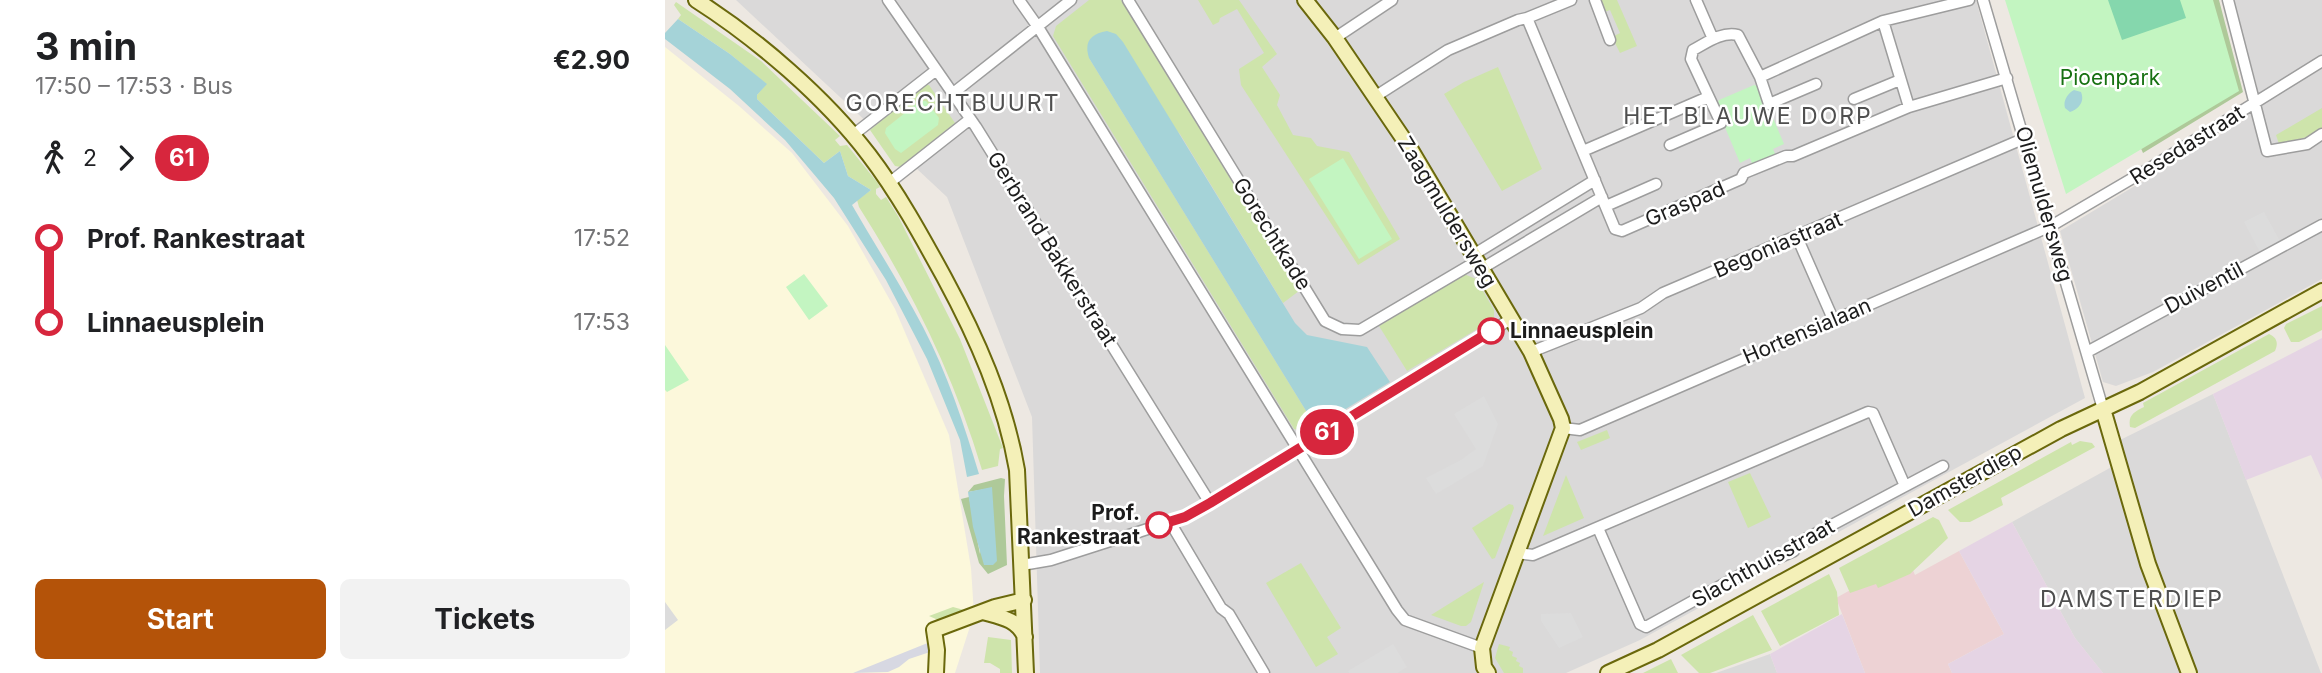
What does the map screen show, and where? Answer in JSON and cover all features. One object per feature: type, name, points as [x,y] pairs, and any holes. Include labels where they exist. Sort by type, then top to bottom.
[{"type":"main road","points":[[696,0],[732,23],[789,71],[853,135],[909,214],[970,324],[999,397],[1017,470],[1026,673]]},
{"type":"main road","name":"Zaagmuldersweg","points":[[1305,0],[1376,96],[1411,150],[1531,352],[1563,428]]},
{"type":"main road","name":"Damsterdiep","points":[[1608,673],[1658,650],[2036,442],[2140,392],[2322,291]]},
{"type":"main road","points":[[2103,409],[2148,564],[2189,673]]},
{"type":"main road","points":[[1488,673],[1484,667],[1482,648],[1563,428]]},
{"type":"main road","points":[[936,673],[934,630],[1024,600]]},
{"type":"main road","points":[[983,612],[1012,621],[1021,628],[1025,638]]},
{"type":"street","name":"Gerbrand Bakkerstraat","points":[[888,0],[976,127],[1210,503]]},
{"type":"street","points":[[1019,0],[1397,610],[1405,620],[1482,648]]},
{"type":"street","points":[[952,94],[1071,0]]},
{"type":"street","name":"Gorechtkade","points":[[1128,0],[1325,321],[1342,329],[1360,330],[1477,262]]},
{"type":"street","points":[[1335,38],[1392,0]]},
{"type":"street","points":[[1376,96],[1448,50],[1571,0]]},
{"type":"street","points":[[1595,0],[1610,40]]},
{"type":"street","points":[[1696,0],[1713,39]]},
{"type":"street","points":[[1760,77],[1883,21],[1969,0]]},
{"type":"street","name":"Oliemuldersweg","points":[[1983,0],[2103,409]]},
{"type":"street","points":[[2228,0],[2267,151],[2307,144],[2322,134]]},
{"type":"street","points":[[1527,18],[1604,201]]},
{"type":"street","points":[[1883,21],[1909,107],[2007,78]]},
{"type":"street","points":[[1670,145],[1721,123],[1691,59],[1693,50],[1713,39],[1731,33],[1738,35],[1760,77],[1769,104],[1816,84]]},
{"type":"street","name":"Resedastraat","points":[[2051,226],[2322,61]]},
{"type":"street","points":[[853,135],[935,71]]},
{"type":"street","points":[[1853,99],[1900,80]]},
{"type":"street","points":[[1583,151],[1708,97]]},
{"type":"street","name":"Graspad","points":[[1604,201],[1615,229],[1622,231],[1741,179],[1744,173],[1786,156],[1793,156],[1909,107]]},
{"type":"street","points":[[889,183],[969,120]]},
{"type":"street","name":"Begoniastraat","points":[[1531,352],[1641,308],[1663,293],[2025,138]]},
{"type":"street","points":[[1477,262],[1595,180]]},
{"type":"street","points":[[1477,262],[1604,201],[1656,184]]},
{"type":"street","name":"Duiventil","points":[[2087,352],[2322,225]]},
{"type":"street","name":"Hortensialaan","points":[[1563,428],[1580,430],[2051,226]]},
{"type":"street","points":[[1797,237],[1833,319]]},
{"type":"street","points":[[1022,565],[1051,560],[1185,517],[1511,319]]},
{"type":"street","points":[[1517,553],[1534,555],[1868,412],[1873,413],[1905,486]]},
{"type":"street","name":"Slachthuisstraat","points":[[1598,528],[1640,624],[1646,627],[1742,574],[1794,551],[1796,544],[1943,466]]},
{"type":"street","points":[[1170,522],[1221,608],[1229,614],[1264,673]]},
{"type":"shaded area","points":[[736,0],[1976,0],[2085,398],[1640,640],[1566,673],[1040,673],[1032,417],[947,197]]},
{"type":"shaded area","points":[[2233,0],[2322,0],[2322,279],[2153,372],[2116,386],[2103,382],[2060,231],[2246,119],[2257,86]]},
{"type":"shaded area","points":[[665,47],[739,106],[792,153],[848,226],[895,309],[949,435],[971,568],[974,614],[955,673],[665,673]]},
{"type":"shaded area","points":[[2264,212],[2281,243],[2261,254],[2244,222]]},
{"type":"shaded area","points":[[2322,338],[2322,480],[2311,455],[2246,480],[2213,394]]},
{"type":"shaded area","points":[[2213,394],[2321,673],[2103,673],[2075,638],[2012,522],[2117,464],[2110,445]]},
{"type":"shaded area","points":[[1484,396],[1498,424],[1483,466],[1436,494],[1426,478],[1476,449],[1454,414]]},
{"type":"shaded area","points":[[2012,522],[2075,638],[2103,673],[1952,673],[1948,664],[2004,634],[1959,551]]},
{"type":"shaded area","points":[[1959,551],[2004,634],[1948,664],[1952,673],[1865,673],[1836,598],[1908,558],[1915,575]]},
{"type":"shaded area","points":[[665,602],[678,620],[665,630]]},
{"type":"shaded area","points":[[1571,613],[1583,637],[1559,648],[1541,621],[1541,614]]},
{"type":"shaded area","points":[[1842,614],[1865,673],[1777,673],[1770,654]]},
{"type":"shaded area","points":[[930,642],[931,673],[930,652],[909,659],[888,672],[853,673]]},
{"type":"shaded area","points":[[1393,644],[1407,667],[1398,673],[1349,673],[1348,671]]},
{"type":"shaded area","points":[[1770,654],[1777,673],[1716,673]]},
{"type":"green space","points":[[1089,0],[1121,0],[1299,291],[1283,303],[1180,134],[1089,58],[1316,427],[1308,432],[1306,429],[1294,429],[1053,36],[1056,26]]},
{"type":"green space","points":[[1198,0],[1239,0],[1277,54],[1262,67],[1280,95],[1277,105],[1293,135],[1311,138],[1317,146],[1349,152],[1400,239],[1358,265],[1241,85],[1239,69],[1264,53],[1237,9],[1213,25]]},
{"type":"green space","points":[[1598,0],[1617,0],[1637,46],[1620,53],[1612,37],[1620,33],[1610,10],[1602,13]]},
{"type":"green space","name":"Pioenpark","points":[[2005,0],[2213,0],[2239,91],[2066,194]]},
{"type":"green space","points":[[2108,0],[2180,0],[2186,18],[2122,40]]},
{"type":"green space","points":[[2203,0],[2219,0],[2243,92],[2143,153],[2131,126]]},
{"type":"green space","points":[[676,2],[761,61],[840,136],[835,140],[840,146],[847,145],[877,182],[880,187],[876,189],[876,194],[881,200],[886,197],[898,216],[960,339],[1003,448],[1000,449],[998,466],[982,470],[945,367],[930,334],[897,270],[859,207],[857,200],[871,190],[848,176],[840,151],[824,163],[757,99],[766,84],[730,54],[678,19],[681,15],[674,5]]},
{"type":"green space","points":[[1498,67],[1542,169],[1502,191],[1444,94]]},
{"type":"green space","points":[[925,85],[929,85],[955,123],[901,167],[895,166],[870,130]]},
{"type":"green space","points":[[1754,85],[1760,87],[1784,144],[1773,149],[1776,156],[1753,166],[1750,158],[1740,163],[1716,106],[1719,100]]},
{"type":"green space","points":[[920,101],[926,101],[939,118],[938,125],[901,153],[895,149],[885,133],[886,128]]},
{"type":"green space","points":[[2322,108],[2322,128],[2307,137],[2279,144],[2276,135]]},
{"type":"green space","points":[[1343,158],[1392,239],[1359,259],[1309,179]]},
{"type":"green space","points":[[804,274],[828,306],[809,320],[786,287]]},
{"type":"green space","points":[[1464,274],[1476,279],[1494,310],[1494,319],[1407,371],[1379,326]]},
{"type":"green space","points":[[2322,306],[2322,330],[2299,342],[2291,342],[2284,328],[2286,324]]},
{"type":"green space","points":[[2269,334],[2276,341],[2275,351],[2135,428],[2130,427],[2131,417],[2144,407],[2143,403]]},
{"type":"green space","points":[[665,345],[689,380],[667,392],[665,390]]},
{"type":"green space","points":[[1607,430],[1610,438],[1581,450],[1577,442]]},
{"type":"green space","points":[[2080,441],[2092,443],[2095,447],[2001,498],[2003,505],[1970,522],[1960,522],[1948,510],[2071,442],[2072,445]]},
{"type":"green space","points":[[1750,473],[1771,517],[1748,528],[1728,482]]},
{"type":"green space","points":[[1566,475],[1584,518],[1543,536]]},
{"type":"green space","points":[[1005,479],[1007,565],[988,574],[979,563],[961,499],[969,497],[980,554],[992,488],[968,492],[974,485]]},
{"type":"green space","points":[[1509,504],[1514,508],[1495,558],[1492,559],[1472,528]]},
{"type":"green space","points":[[1933,517],[1939,520],[1948,538],[1910,574],[1878,588],[1876,584],[1850,593],[1839,568]]},
{"type":"green space","points":[[1301,563],[1341,628],[1327,637],[1338,654],[1316,667],[1266,583]]},
{"type":"green space","points":[[1829,574],[1837,592],[1839,615],[1780,646],[1761,611]]},
{"type":"green space","points":[[1484,582],[1471,622],[1466,626],[1431,615]]},
{"type":"green space","points":[[953,607],[964,610],[938,620],[929,616]]},
{"type":"green space","points":[[1753,615],[1772,650],[1710,673],[1699,673],[1681,655]]},
{"type":"green space","points":[[988,637],[1011,640],[1012,673],[1000,673],[1000,669],[990,663],[984,663]]},
{"type":"green space","points":[[1499,644],[1510,647],[1512,656],[1517,658],[1519,666],[1523,668],[1523,673],[1504,673],[1495,658]]},
{"type":"green space","points":[[1671,659],[1678,673],[1643,673]]},
{"type":"water","points":[[678,19],[730,54],[767,84],[757,95],[757,99],[824,163],[840,151],[848,176],[871,190],[852,205],[932,344],[979,474],[967,477],[960,440],[927,359],[886,280],[834,198],[785,140],[730,89],[665,39],[665,33]]},
{"type":"water","points":[[1107,31],[1116,34],[1123,42],[1295,323],[1307,335],[1367,347],[1390,382],[1316,427],[1089,58],[1087,47],[1090,40],[1096,34]]},
{"type":"water","points":[[2074,90],[2081,92],[2082,101],[2070,112],[2065,108],[2065,103]]},
{"type":"water","points":[[992,487],[997,561],[993,565],[984,565],[973,527],[968,492]]},
{"type":"bus line","name":"61","points":[[1159,525],[1185,517],[1210,503],[1491,331]]},
{"type":"place","name":"Linnaeusplein","points":[[1491,331]]},
{"type":"place","name":"Prof. Rankestraat","points":[[1159,525]]},
{"type":"district","name":"GORECHTBUURT","points":[[953,103]]},
{"type":"district","name":"HET BLAUWE DORP","points":[[1748,116]]},
{"type":"district","name":"DAMSTERDIEP","points":[[2132,599]]}]
